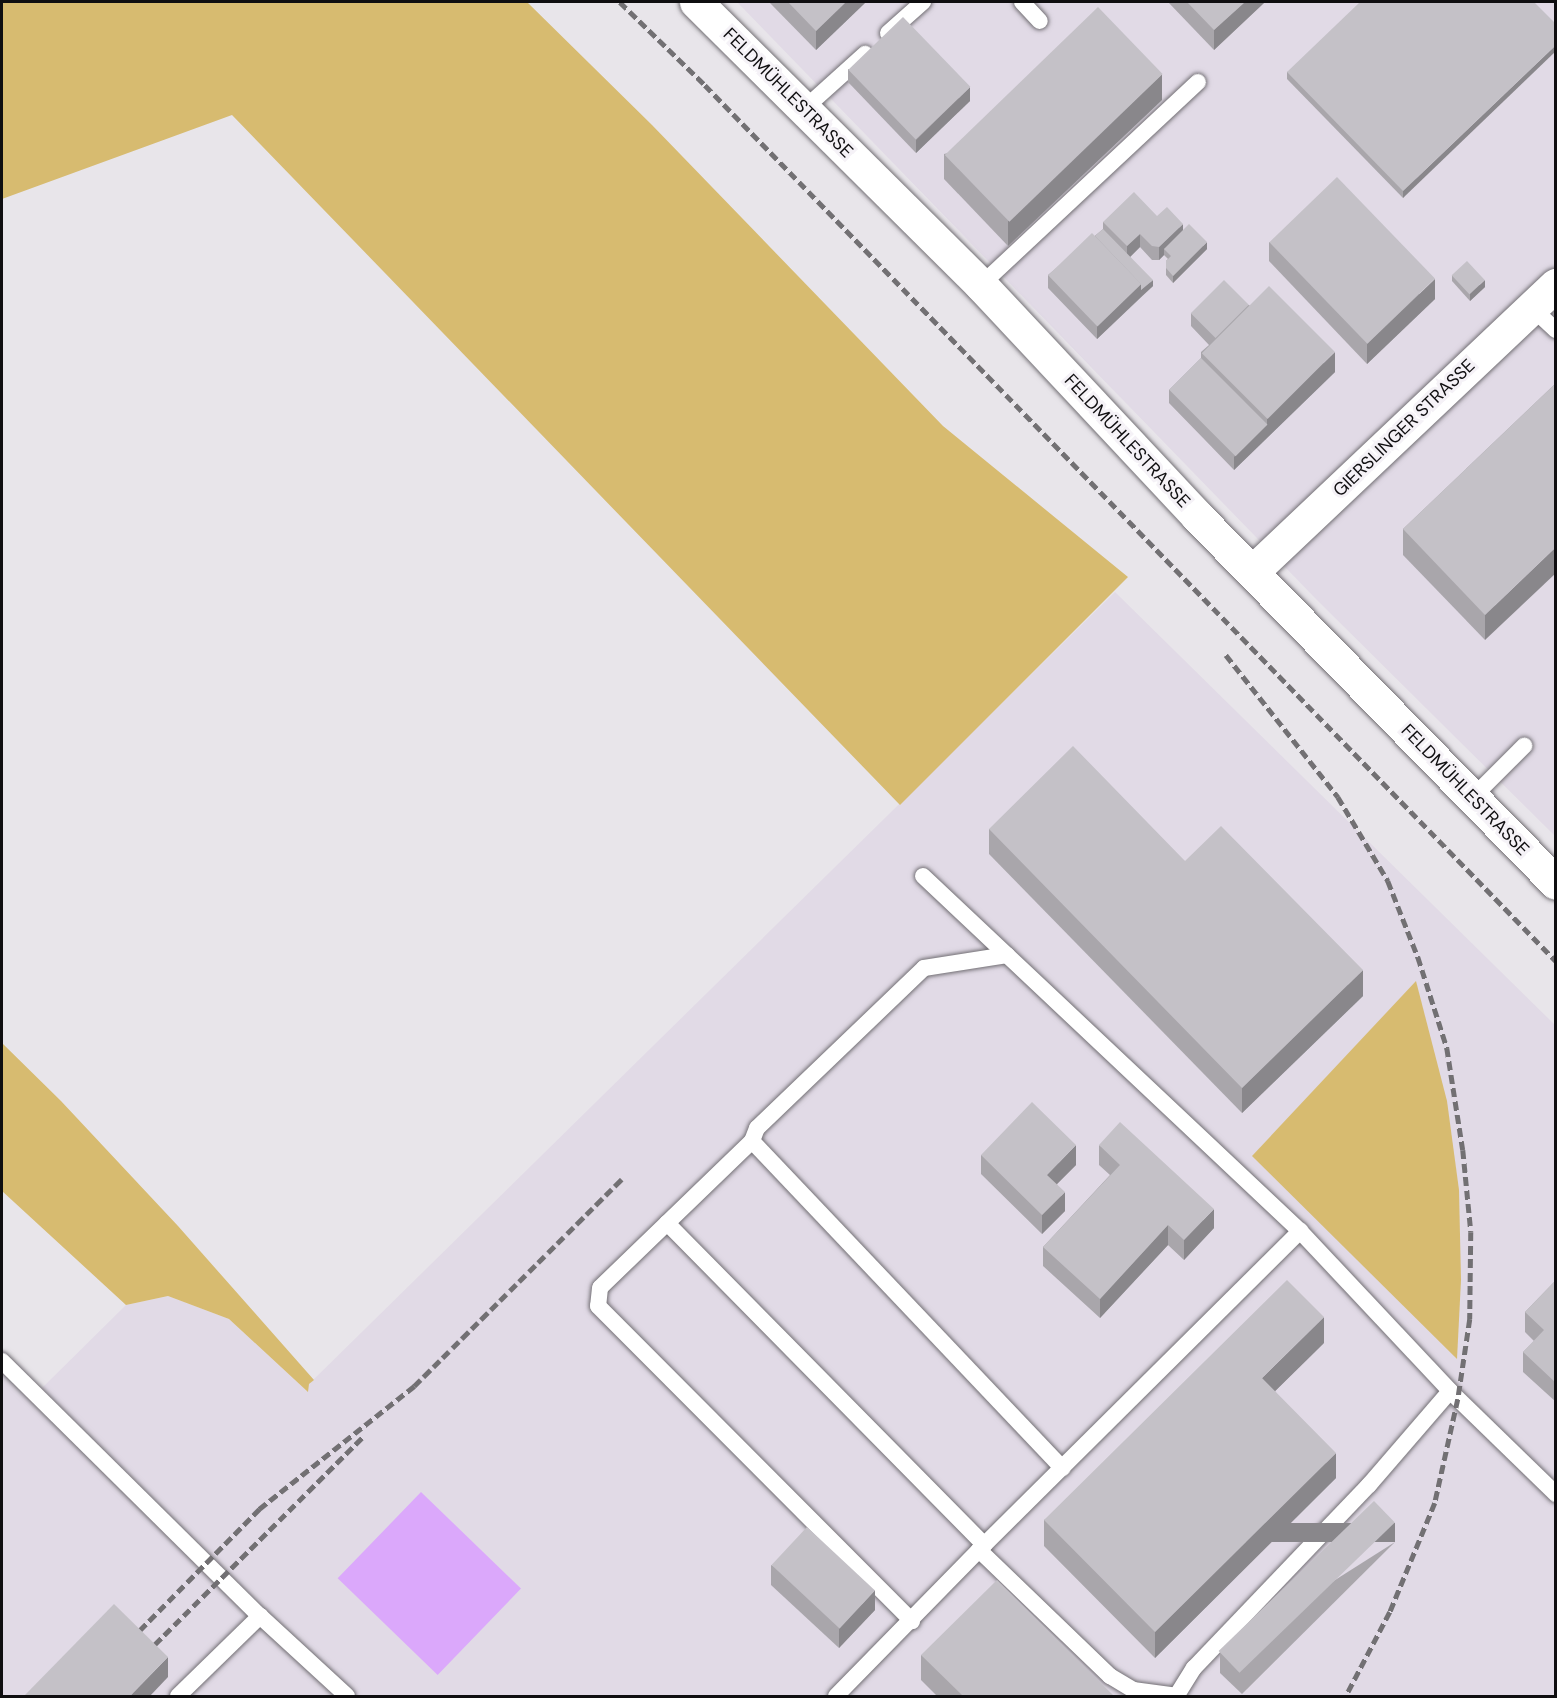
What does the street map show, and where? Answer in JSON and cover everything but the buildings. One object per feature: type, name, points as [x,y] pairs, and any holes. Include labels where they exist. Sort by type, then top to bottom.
[{"type":"street","name":"FELDMÜHLESTRASSE","points":[[696,2],[981,285],[1252,572],[1556,883]]},
{"type":"street","name":"GIERSLINGER STRASSE","points":[[1252,572],[1556,285]]},
{"type":"lane","points":[[805,108],[923,2]]},
{"type":"lane","points":[[1022,2],[1040,21]]},
{"type":"lane","points":[[981,285],[1198,82]]},
{"type":"lane","points":[[1532,307],[1556,330]]},
{"type":"lane","points":[[1473,798],[1524,746]]},
{"type":"lane","points":[[923,876],[1300,1231],[1450,1391],[1556,1494]]},
{"type":"lane","points":[[912,1621],[598,1306],[600,1288],[752,1141],[757,1128],[924,968],[1007,955]]},
{"type":"lane","points":[[752,1141],[1062,1468]]},
{"type":"lane","points":[[667,1223],[982,1548],[1110,1676],[1132,1690],[1177,1696],[1194,1668],[1369,1485],[1450,1391]]},
{"type":"lane","points":[[836,1696],[1300,1231]]},
{"type":"lane","points":[[2,1361],[260,1616],[347,1696]]},
{"type":"lane","points":[[178,1696],[260,1616]]},
{"type":"shaded area","points":[[2,2],[527,2],[652,125],[943,426],[1128,577],[900,805],[232,115],[2,199]]},
{"type":"shaded area","points":[[737,2],[1555,2],[1555,836],[1317,600]]},
{"type":"shaded area","points":[[1115,592],[1555,1025],[1555,1696],[2,1696],[2,1348],[42,1388],[126,1305],[168,1296],[229,1319],[307,1391],[309,1384]]},
{"type":"shaded area","points":[[1416,981],[1447,1101],[1459,1190],[1461,1280],[1457,1359],[1252,1156]]},
{"type":"shaded area","points":[[2,1043],[61,1101],[178,1226],[314,1380],[309,1384],[308,1392],[229,1319],[168,1296],[126,1305],[2,1191]]},
{"type":"shaded area","points":[[421,1492],[521,1589],[438,1675],[338,1578]]},
{"type":"railway","points":[[620,2],[705,85],[1556,961]]},
{"type":"railway","points":[[1226,655],[1338,797],[1388,881],[1418,957],[1447,1048],[1463,1150],[1471,1232],[1470,1319],[1458,1399],[1435,1503],[1390,1612],[1346,1696]]},
{"type":"railway","points":[[130,1640],[259,1509],[414,1386],[624,1177]]},
{"type":"railway","points":[[145,1654],[364,1436]]}]
